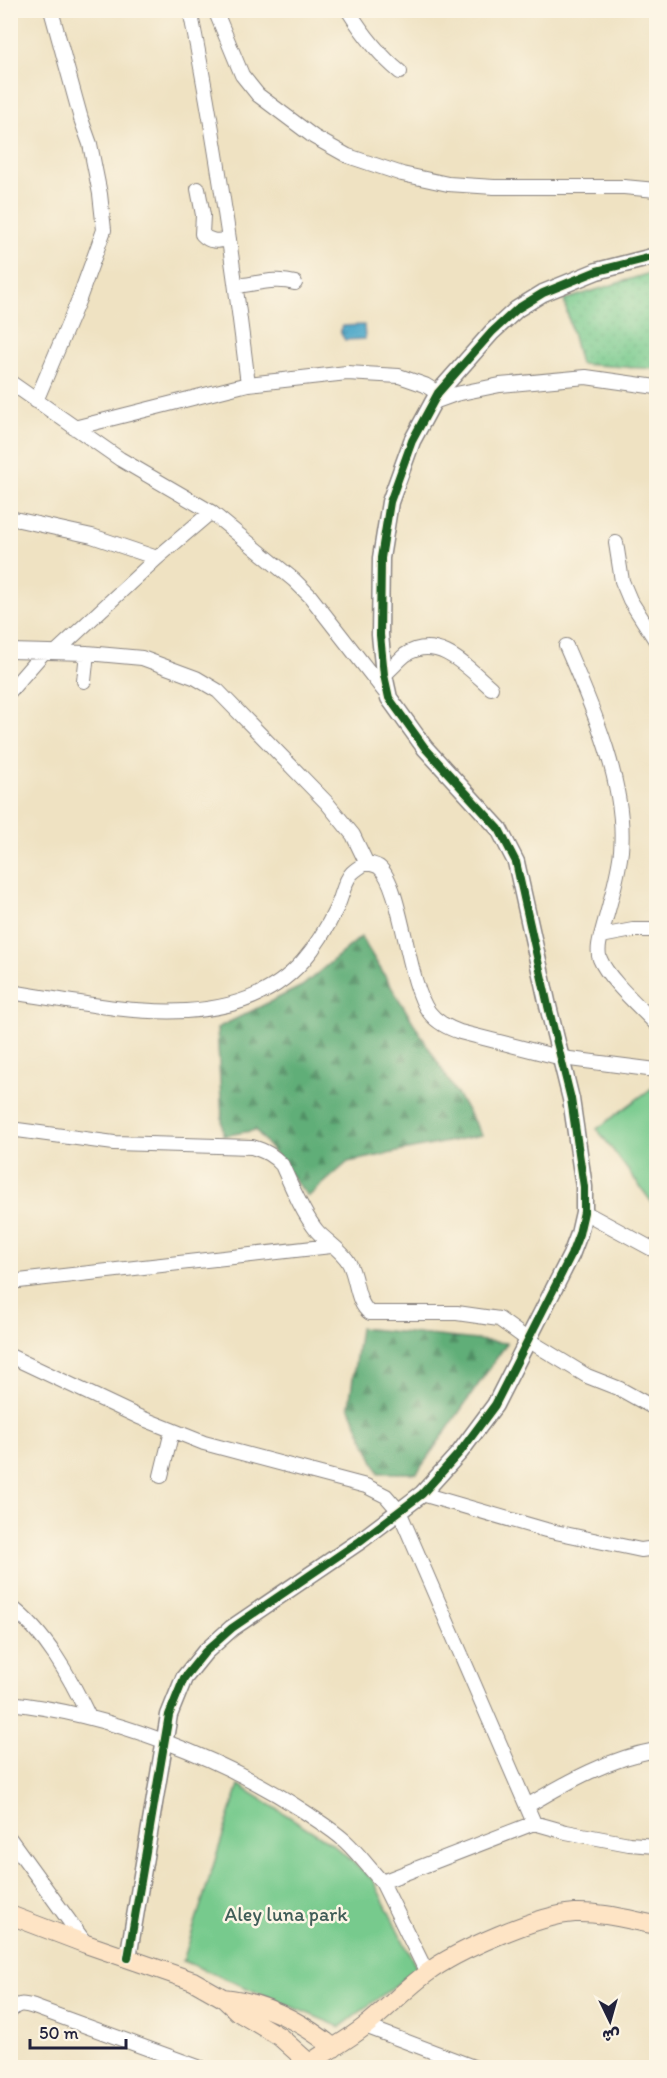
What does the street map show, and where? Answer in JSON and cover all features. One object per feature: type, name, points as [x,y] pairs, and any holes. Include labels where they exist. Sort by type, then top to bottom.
[{"type":"main road","points":[[10,1915],[193,1981],[224,1998],[238,2012],[280,2037],[306,2065],[365,2026],[426,1973],[445,1961],[489,1940],[555,1916],[590,1912],[657,1925]]},
{"type":"main road","points":[[224,1998],[246,2000],[294,2021],[334,2048]]},
{"type":"main road","points":[[280,2037],[294,2021]]},
{"type":"street","points":[[36,402],[80,299],[104,230],[100,194],[90,144],[51,10]]},
{"type":"street","points":[[190,10],[229,239],[248,384]]},
{"type":"street","points":[[215,10],[242,75],[258,95],[314,137],[348,156],[402,174],[448,184],[494,187],[624,187],[657,190]]},
{"type":"street","points":[[348,10],[365,37],[382,57],[400,72]]},
{"type":"street","points":[[198,189],[203,215],[202,234],[207,240],[229,239]]},
{"type":"street","points":[[389,698],[380,635],[381,558],[390,502],[412,441],[436,398],[492,332],[517,309],[543,293],[597,271],[657,256]]},
{"type":"street","points":[[236,286],[259,284],[267,280],[287,280],[295,283]]},
{"type":"street","points":[[74,428],[248,384],[358,374],[399,376],[425,385],[436,398]]},
{"type":"street","points":[[436,398],[500,385],[577,378],[621,381],[657,387]]},
{"type":"street","points":[[10,382],[120,459],[211,512],[294,580],[310,596],[425,748],[499,829],[516,862],[550,1014],[572,1099],[583,1177],[584,1212],[571,1255],[495,1405],[460,1452],[422,1494],[360,1541],[232,1628],[205,1652],[184,1678],[176,1694],[164,1742],[128,1958]]},
{"type":"street","points":[[10,691],[50,652],[211,512]]},
{"type":"street","points":[[10,518],[92,536],[158,558]]},
{"type":"street","points":[[616,543],[622,581],[630,600],[657,641]]},
{"type":"street","points":[[566,646],[596,714],[621,818],[621,853],[601,936],[600,959],[610,974],[657,1024]]},
{"type":"street","points":[[384,675],[405,656],[427,647],[456,658],[491,688]]},
{"type":"street","points":[[10,651],[87,653],[141,658],[195,678],[218,691],[327,803],[352,835],[366,862],[378,866],[389,882],[421,994],[428,1011],[444,1026],[562,1058],[657,1070]]},
{"type":"street","points":[[84,681],[87,653]]},
{"type":"street","points":[[10,992],[166,1012],[240,1003],[281,981],[303,962],[326,928],[351,874],[366,862]]},
{"type":"street","points":[[601,936],[633,930],[657,930]]},
{"type":"street","points":[[10,1129],[114,1143],[252,1147],[265,1150],[282,1166],[314,1228],[331,1246],[340,1251],[349,1263],[362,1303],[369,1313],[457,1313],[499,1319],[528,1340],[587,1376],[620,1389],[657,1410]]},
{"type":"street","points":[[584,1212],[657,1251]]},
{"type":"street","points":[[10,1282],[331,1246]]},
{"type":"street","points":[[10,1356],[172,1431],[204,1443],[366,1486],[386,1496],[399,1511],[534,1823]]},
{"type":"street","points":[[161,1476],[172,1431]]},
{"type":"street","points":[[422,1494],[546,1530],[641,1550],[657,1548]]},
{"type":"street","points":[[10,1606],[31,1624],[59,1662],[72,1682],[89,1717]]},
{"type":"street","points":[[10,1703],[89,1717],[182,1748],[237,1772],[286,1799],[345,1842],[382,1882],[426,1973]]},
{"type":"street","points":[[527,1806],[559,1787],[605,1765],[643,1752],[657,1750]]},
{"type":"street","points":[[382,1882],[534,1823],[566,1832],[629,1844],[657,1846]]},
{"type":"street","points":[[10,1839],[86,1944]]},
{"type":"street","points":[[12,2007],[22,2004],[57,2014],[201,2067]]},
{"type":"street","points":[[365,2026],[476,2067]]},
{"type":"green space","points":[[656,271],[656,369],[580,364],[564,300]]},
{"type":"green space","points":[[361,937],[482,1135],[348,1162],[308,1197],[256,1130],[223,1136],[217,1028],[302,986]]},
{"type":"green space","points":[[656,1085],[656,1208],[597,1129]]},
{"type":"green space","points":[[360,1328],[507,1343],[417,1473],[379,1473],[349,1406]]},
{"type":"green space","name":"Aley luna park","points":[[239,1785],[331,1843],[373,1880],[417,1969],[340,2027],[183,1961]]},
{"type":"water","points":[[364,325],[365,339],[345,340],[340,332],[342,326]]},
{"type":"cycle path","points":[[128,1958],[169,1715],[184,1678],[205,1652],[232,1628],[360,1541],[422,1494],[460,1452],[495,1405],[571,1255],[579,1234],[584,1212],[584,1187],[571,1099],[516,862],[499,829],[425,748],[389,698],[380,635],[381,558],[390,502],[412,441],[438,393],[492,332],[517,309],[543,293],[597,271],[656,256]]}]
